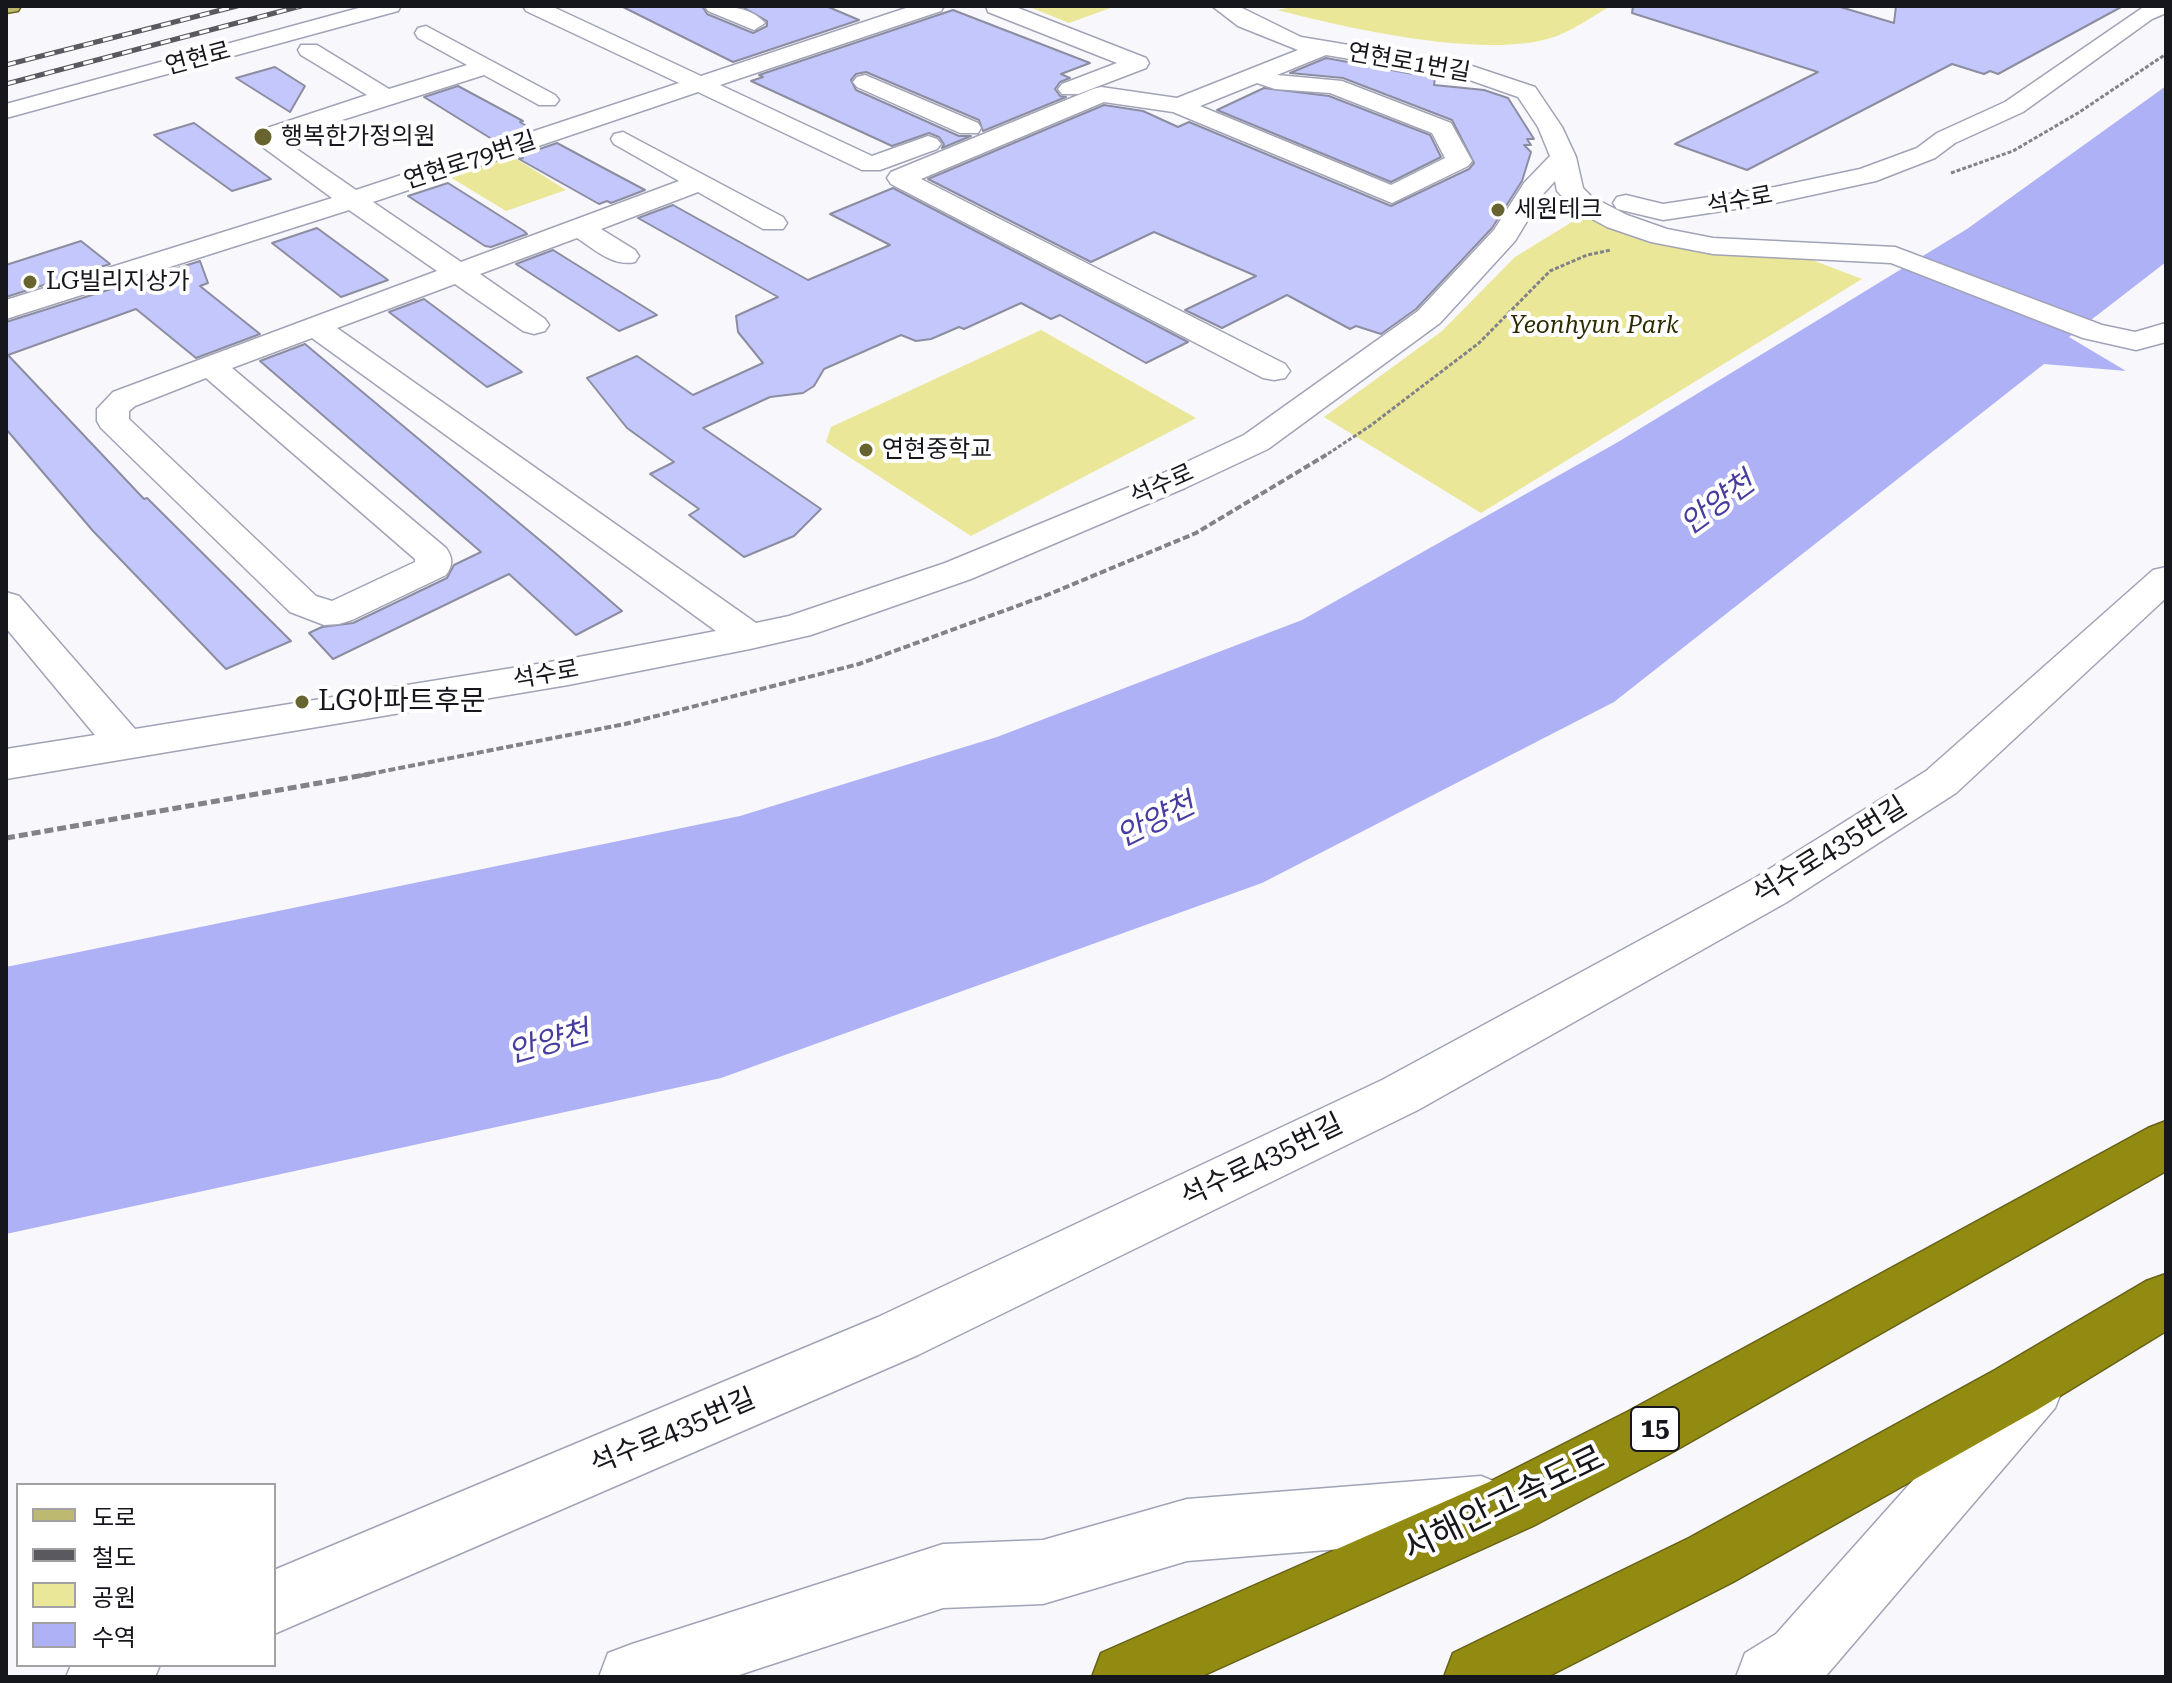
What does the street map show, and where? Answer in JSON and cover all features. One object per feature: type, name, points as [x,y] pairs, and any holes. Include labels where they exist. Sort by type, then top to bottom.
[{"type":"highway","name":"서해안고속도로","points":[[1125,1677],[1511,1504],[1662,1425],[2166,1144]]},
{"type":"highway","points":[[1477,1677],[1711,1560],[2052,1369],[2166,1300]]},
{"type":"street","points":[[6,103],[126,72],[190,48],[246,40],[381,6]]},
{"type":"street","name":"연현로","points":[[6,111],[246,40],[390,6]]},
{"type":"street","points":[[534,6],[871,165],[1138,63],[996,7]]},
{"type":"street","points":[[716,6],[754,23]]},
{"type":"street","name":"연현로79번길","points":[[6,310],[353,200],[933,6]]},
{"type":"street","name":"연현로1번길","points":[[1223,6],[1246,21],[1296,43],[1469,72],[1497,79],[1527,92],[1550,127],[1563,157]]},
{"type":"street","name":"석수로","points":[[6,764],[568,672],[750,637],[798,626],[958,571],[1173,481],[1256,442],[1429,317],[1505,235],[1533,189],[1563,157],[1611,197],[1663,212],[1744,201],[1867,175],[1926,153],[1946,138],[2014,107],[2144,14],[2165,6]]},
{"type":"street","points":[[426,33],[547,100]]},
{"type":"street","points":[[1179,106],[1320,49]]},
{"type":"street","points":[[309,50],[386,97]]},
{"type":"street","points":[[488,66],[289,127],[268,138],[272,146],[534,325]]},
{"type":"street","points":[[1258,75],[1275,82],[1334,86],[1442,128],[1459,161],[1392,195],[1179,106],[1101,94],[900,178],[1274,371]]},
{"type":"street","points":[[865,82],[969,128]]},
{"type":"street","points":[[623,139],[773,223]]},
{"type":"street","points":[[1563,157],[1570,191],[1583,203],[1617,221],[1661,236],[1713,246],[1895,255],[2094,332],[2136,341],[2166,332]]},
{"type":"street","points":[[210,365],[433,556],[433,567],[339,612],[324,613],[303,604],[113,421],[113,409],[124,399],[210,365],[700,182]]},
{"type":"street","points":[[579,227],[625,256]]},
{"type":"street","points":[[315,326],[750,637]]},
{"type":"street","name":"석수로435번길","points":[[276,1601],[898,1336],[1400,1095],[1771,890],[1941,782],[2166,578]]},
{"type":"street","points":[[6,604],[124,743]]},
{"type":"street","points":[[1769,1677],[1799,1657],[2052,1369]]},
{"type":"street","points":[[632,1677],[943,1576],[1043,1572],[1187,1530],[1511,1504]]},
{"type":"street","points":[[99,1677],[122,1667]]},
{"type":"green space","points":[[1027,6],[1116,6],[1069,23]]},
{"type":"green space","points":[[1299,6],[1611,6],[1557,36],[1529,43],[1495,45],[1457,44],[1378,33],[1277,10]]},
{"type":"green space","points":[[507,153],[566,190],[506,211],[445,174]]},
{"type":"green space","name":"Yeonhyun Park","points":[[1580,217],[1701,253],[1799,255],[1862,279],[1481,513],[1324,417],[1442,331],[1515,257]]},
{"type":"green space","points":[[1041,330],[1196,418],[971,536],[826,442],[831,427]]},
{"type":"water","name":"안양천","points":[[2166,86],[2166,262],[2069,337],[2126,371],[2044,364],[1614,702],[1262,883],[721,1078],[6,1234],[6,967],[740,816],[997,737],[1302,620],[1618,442],[1967,229]]},
{"type":"building","points":[[621,6],[702,6],[707,14],[753,33],[767,26],[767,21],[741,6],[826,6],[859,20],[733,62]]},
{"type":"building","points":[[1633,6],[1837,6],[1894,23],[1896,6],[2123,6],[1998,74],[1990,71],[1984,74],[1952,64],[1747,170],[1675,144],[1818,72],[1632,13]]},
{"type":"building","points":[[953,10],[1090,63],[1061,74],[1070,78],[1060,82],[1055,89],[1060,96],[1066,97],[983,131],[979,120],[866,72],[856,74],[851,80],[856,90],[959,136],[971,136],[942,148],[944,144],[939,137],[929,133],[892,146],[751,81],[763,77],[759,75]]},
{"type":"building","points":[[1326,58],[1435,78],[1434,85],[1484,90],[1508,98],[1534,139],[1527,139],[1531,145],[1524,145],[1531,152],[1522,181],[1492,228],[1416,309],[1381,334],[1356,326],[1350,329],[1287,295],[1222,328],[1185,310],[1256,276],[1154,232],[1091,262],[928,179],[1104,105],[1143,111],[1178,127],[1189,122],[1391,206],[1469,169],[1474,163],[1452,120],[1343,78],[1290,73]]},
{"type":"building","points":[[275,67],[305,86],[290,112],[236,78]]},
{"type":"building","points":[[458,86],[523,121],[520,122],[531,129],[495,141],[424,97]]},
{"type":"building","points":[[1264,88],[1329,96],[1430,135],[1441,157],[1391,182],[1217,110]]},
{"type":"building","points":[[194,123],[271,179],[232,191],[154,135]]},
{"type":"building","points":[[557,143],[645,190],[611,203],[599,204],[519,159],[523,158],[519,156]]},
{"type":"building","points":[[448,183],[527,234],[491,247],[485,246],[408,196]]},
{"type":"building","points":[[893,188],[1188,342],[1146,363],[1060,315],[1051,319],[1021,303],[964,329],[959,327],[931,339],[916,341],[901,335],[824,369],[814,386],[803,393],[770,397],[703,428],[821,509],[794,536],[744,557],[689,515],[699,509],[650,474],[674,462],[627,428],[587,378],[637,356],[693,395],[763,363],[738,332],[736,316],[778,297],[638,218],[673,205],[808,280],[890,245],[830,214]]},
{"type":"building","points":[[317,228],[388,280],[341,297],[272,243]]},
{"type":"building","name":"LG빌리지상가","points":[[81,241],[110,264],[6,297],[6,265]]},
{"type":"building","points":[[553,250],[657,315],[619,331],[516,264]]},
{"type":"building","points":[[200,261],[208,283],[200,286],[260,334],[196,358],[136,309],[8,355],[144,499],[147,498],[291,641],[226,669],[93,531],[6,429],[6,322]]},
{"type":"building","points":[[424,299],[522,372],[487,387],[389,312]]},
{"type":"building","points":[[305,344],[622,611],[576,635],[509,574],[333,659],[309,633],[322,627],[353,623],[447,578],[454,565],[481,552],[260,361]]},
{"type":"railway","points":[[6,65],[237,6]]},
{"type":"railway","points":[[6,84],[301,6]]},
{"type":"place","name":"행복한가정의원","points":[[263,137]]},
{"type":"place","name":"세원테크","points":[[1498,210]]},
{"type":"place","name":"LG빌리지상가","points":[[30,282]]},
{"type":"place","name":"연현중학교","points":[[866,450]]},
{"type":"place","name":"LG아파트후문","points":[[302,702]]}]
